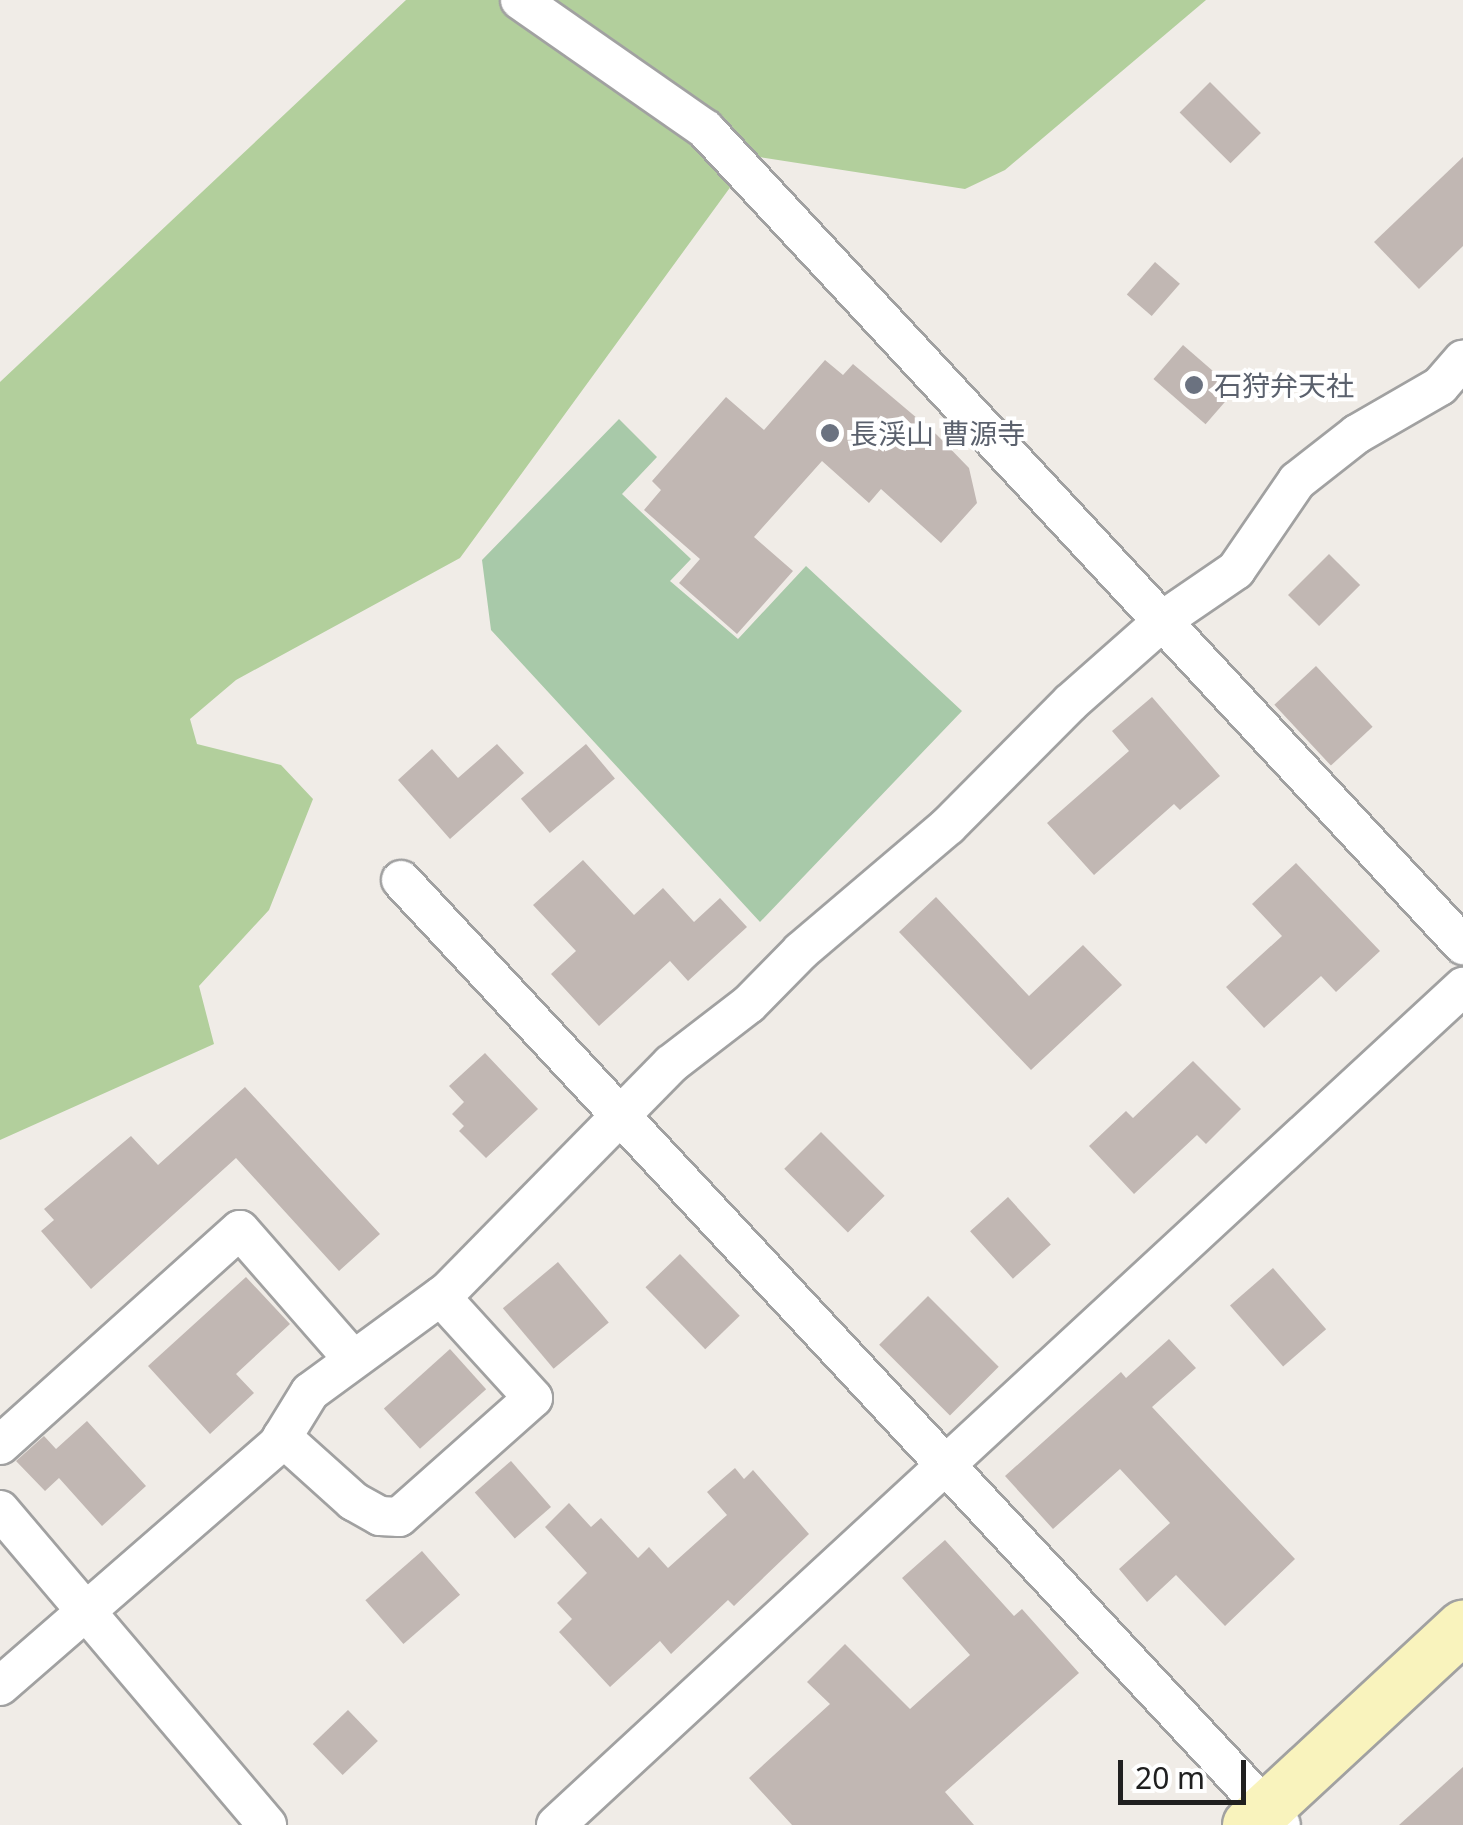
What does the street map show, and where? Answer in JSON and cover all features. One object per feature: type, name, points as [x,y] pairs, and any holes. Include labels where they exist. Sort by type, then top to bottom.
[{"type":"main road","points":[[1265,1819],[1463,1628]]},
{"type":"street","points":[[520,0],[705,128],[1166,618],[1463,945]]},
{"type":"street","points":[[0,1686],[282,1438],[310,1392],[351,1357],[405,1328],[441,1297],[616,1116],[948,826],[1166,618],[1236,570],[1297,482],[1357,434],[1440,386],[1463,360]]},
{"type":"street","points":[[400,880],[946,1468],[1265,1819]]},
{"type":"street","points":[[556,1825],[1463,987]]},
{"type":"street","points":[[0,1445],[240,1230],[351,1357]]},
{"type":"street","points":[[282,1438],[353,1501],[380,1516],[398,1517],[533,1398],[441,1297]]},
{"type":"street","points":[[0,1510],[267,1825]]},
{"type":"green space","points":[[406,0],[1206,0],[1005,170],[965,189],[753,156],[460,558],[236,680],[190,719],[197,744],[281,765],[313,799],[269,910],[199,986],[214,1044],[0,1140],[0,382]]},
{"type":"green space","points":[[619,419],[657,457],[622,494],[691,559],[670,581],[738,639],[806,566],[962,711],[760,922],[491,630],[482,560]]},
{"type":"building","points":[[1210,82],[1261,133],[1231,163],[1180,112]]},
{"type":"building","points":[[1463,157],[1463,246],[1419,289],[1374,242]]},
{"type":"building","points":[[1155,262],[1180,284],[1152,316],[1127,294]]},
{"type":"building","name":"石狩弁天社","points":[[1183,345],[1235,390],[1206,424],[1153,379]]},
{"type":"building","points":[[825,360],[843,375],[853,364],[937,435],[969,468],[977,503],[941,543],[881,489],[869,503],[822,461],[754,537],[793,571],[737,634],[679,583],[700,559],[644,510],[661,490],[652,481],[726,397],[764,430]]},
{"type":"building","points":[[1329,554],[1360,585],[1319,626],[1288,595]]},
{"type":"building","points":[[1316,666],[1373,727],[1331,766],[1274,705]]},
{"type":"building","points":[[1152,697],[1220,776],[1180,810],[1174,804],[1094,875],[1047,823],[1129,751],[1112,731]]},
{"type":"building","points":[[497,744],[524,773],[450,839],[398,780],[432,749],[458,778]]},
{"type":"building","points":[[586,744],[615,778],[550,833],[521,799]]},
{"type":"building","points":[[583,860],[634,915],[663,888],[694,922],[720,898],[747,927],[688,981],[670,961],[599,1026],[551,974],[576,951],[533,905]]},
{"type":"building","points":[[1296,863],[1380,951],[1336,992],[1321,976],[1264,1028],[1226,987],[1282,936],[1252,904]]},
{"type":"building","points":[[936,897],[1029,996],[1083,945],[1122,985],[1031,1070],[899,932]]},
{"type":"building","points":[[485,1053],[538,1109],[486,1158],[459,1131],[464,1126],[452,1114],[464,1102],[449,1086]]},
{"type":"building","points":[[1193,1061],[1241,1109],[1206,1144],[1197,1135],[1134,1194],[1089,1146],[1126,1111],[1133,1118]]},
{"type":"building","points":[[245,1087],[380,1234],[339,1271],[236,1158],[91,1289],[41,1231],[54,1220],[44,1209],[131,1136],[158,1165]]},
{"type":"building","points":[[821,1132],[885,1196],[848,1232],[784,1169]]},
{"type":"building","points":[[1008,1197],[1051,1245],[1013,1279],[970,1231]]},
{"type":"building","points":[[680,1254],[740,1316],[705,1349],[645,1287]]},
{"type":"building","points":[[558,1262],[609,1323],[554,1369],[503,1308]]},
{"type":"building","points":[[1273,1268],[1326,1329],[1283,1367],[1230,1305]]},
{"type":"building","points":[[246,1277],[290,1324],[236,1374],[254,1393],[210,1434],[148,1366]]},
{"type":"building","points":[[928,1296],[999,1367],[950,1416],[879,1345]]},
{"type":"building","points":[[1169,1339],[1196,1368],[1152,1407],[1295,1559],[1225,1626],[1176,1575],[1147,1602],[1119,1569],[1170,1523],[1120,1469],[1053,1529],[1005,1476],[1121,1372],[1126,1378]]},
{"type":"building","points":[[450,1349],[486,1389],[420,1449],[384,1409]]},
{"type":"building","points":[[87,1421],[146,1486],[102,1526],[59,1478],[45,1491],[16,1461],[44,1436],[56,1449]]},
{"type":"building","points":[[511,1461],[551,1507],[515,1539],[475,1492]]},
{"type":"building","points":[[735,1468],[744,1479],[753,1470],[809,1534],[734,1606],[728,1600],[671,1654],[660,1641],[610,1687],[559,1632],[572,1619],[557,1603],[587,1573],[545,1527],[569,1503],[591,1527],[601,1518],[638,1558],[649,1547],[668,1568],[727,1515],[707,1492]]},
{"type":"building","points":[[945,1540],[1014,1616],[1022,1609],[1079,1673],[945,1792],[974,1825],[792,1825],[749,1778],[830,1704],[807,1682],[845,1644],[910,1709],[970,1655],[902,1578]]},
{"type":"building","points":[[422,1551],[460,1595],[403,1644],[365,1600]]},
{"type":"building","points":[[348,1710],[378,1741],[343,1775],[313,1744]]},
{"type":"building","points":[[1463,1767],[1463,1825],[1399,1825]]},
{"type":"place","name":"石狩弁天社","points":[[1194,385]]},
{"type":"place","name":"長渓山 曹源寺","points":[[830,433]]}]
